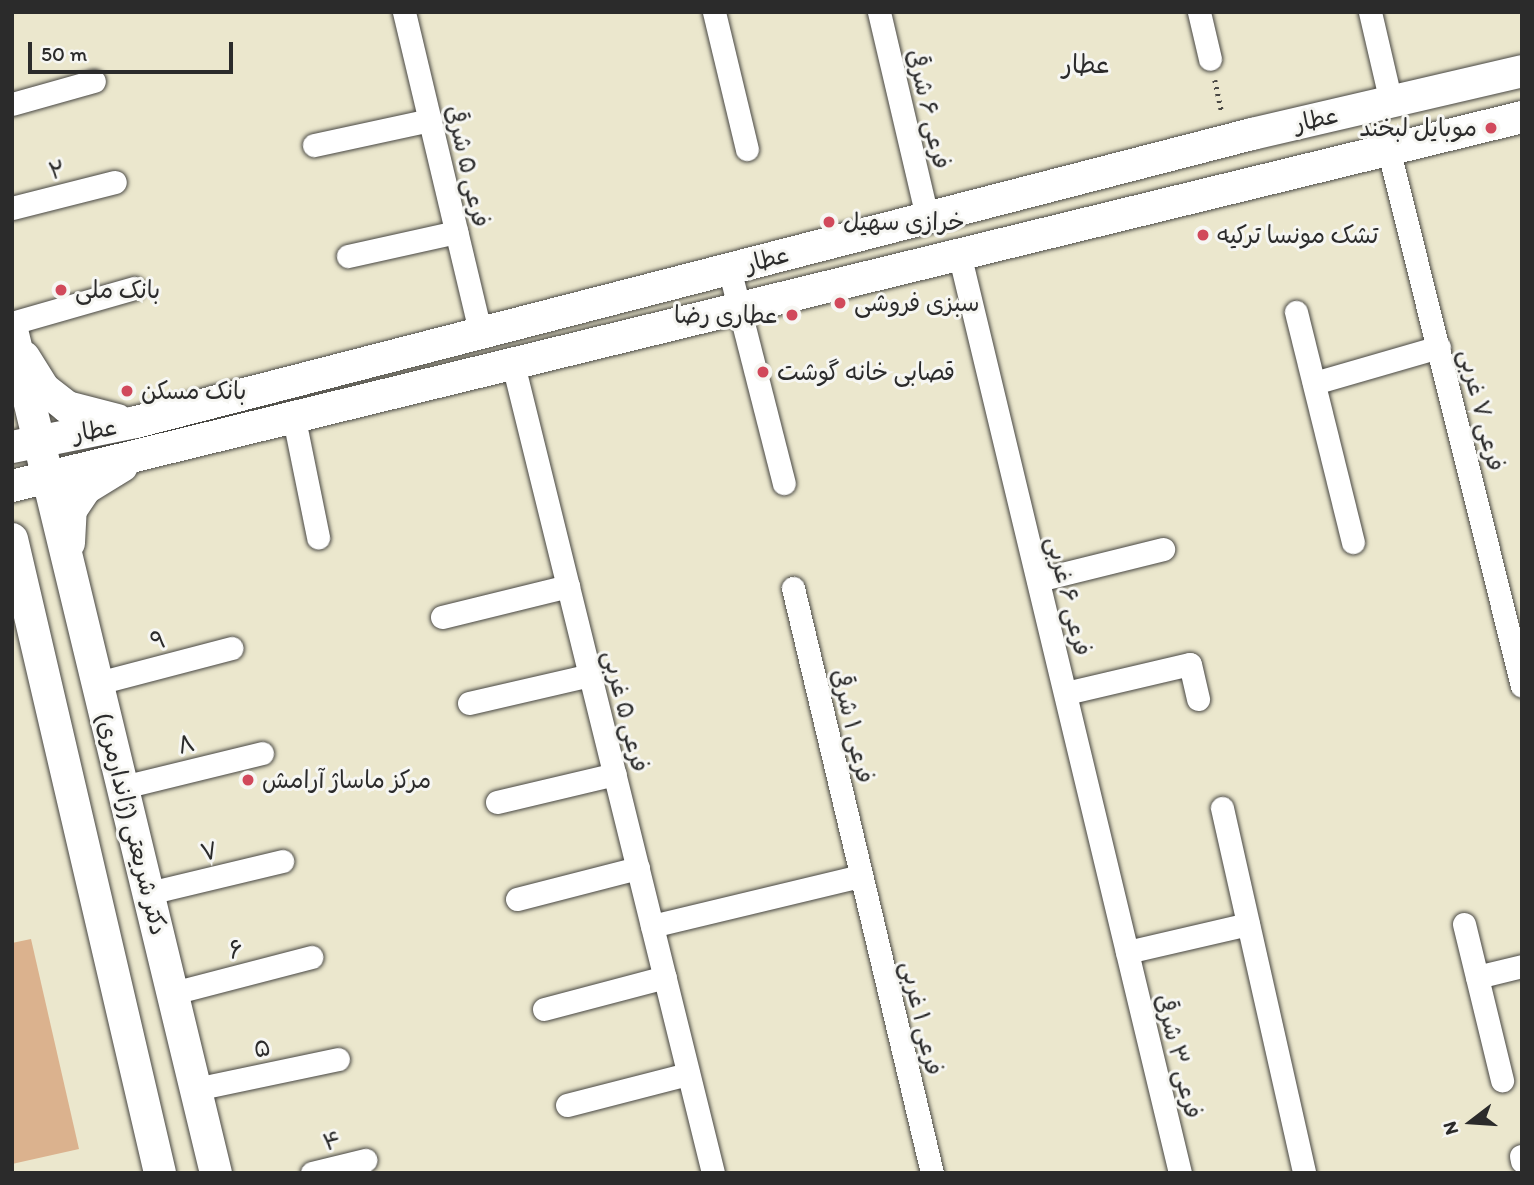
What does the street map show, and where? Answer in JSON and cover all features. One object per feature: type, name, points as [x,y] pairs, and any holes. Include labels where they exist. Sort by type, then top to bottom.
[{"type":"main road","name":"عطار","points":[[12,486],[48,475],[142,436],[480,332],[1228,140],[1522,71]]},
{"type":"main road","name":"عطار","points":[[24,444],[142,436],[293,414],[1522,117]]},
{"type":"main road","points":[[14,333],[43,388],[67,407],[142,436],[86,488],[71,510],[68,555]]},
{"type":"main road","name":"دکتر شریعتی (ژاندارمری)","points":[[14,333],[24,444],[48,475],[216,1173]]},
{"type":"main road","name":"دکتر شریعتی (ژاندارمری)","points":[[12,539],[34,623],[160,1173]]},
{"type":"main road","points":[[12,593],[34,623]]},
{"type":"main road","points":[[57,722],[102,696]]},
{"type":"street","name":"فرعی ۵ شرقی","points":[[404,12],[480,332]]},
{"type":"street","points":[[714,12],[747,149]]},
{"type":"street","name":"فرعی ۶ شرقی","points":[[879,12],[927,217]]},
{"type":"street","points":[[1199,12],[1210,59]]},
{"type":"street","points":[[1370,12],[1391,102]]},
{"type":"street","points":[[12,104],[94,81]]},
{"type":"street","points":[[314,145],[430,120]]},
{"type":"street","name":"فرعی ۷ غربی","points":[[1388,148],[1522,685]]},
{"type":"street","name":"۲","points":[[12,208],[114,182]]},
{"type":"street","points":[[348,256],[456,232]]},
{"type":"street","name":"فرعی ۶ غربی","points":[[959,253],[1127,952]]},
{"type":"street","points":[[729,268],[784,484]]},
{"type":"street","points":[[14,333],[134,288]]},
{"type":"street","points":[[1296,312],[1353,542]]},
{"type":"street","points":[[1314,383],[1439,347]]},
{"type":"street","name":"فرعی ۵ غربی","points":[[512,360],[688,1074]]},
{"type":"street","points":[[293,414],[318,537]]},
{"type":"street","points":[[1038,580],[1163,549]]},
{"type":"street","points":[[442,617],[568,586]]},
{"type":"street","name":"فرعی ۱ شرقی","points":[[793,588],[861,876]]},
{"type":"street","name":"۹","points":[[102,696],[231,648]]},
{"type":"street","points":[[1066,693],[1189,664],[1198,699]]},
{"type":"street","points":[[469,703],[590,675]]},
{"type":"street","name":"۸","points":[[123,787],[261,753]]},
{"type":"street","points":[[498,802],[615,774]]},
{"type":"street","points":[[1222,808],[1304,1173]]},
{"type":"street","name":"۷","points":[[149,892],[282,861]]},
{"type":"street","points":[[517,899],[638,868]]},
{"type":"street","points":[[652,926],[861,876]]},
{"type":"street","name":"فرعی ۱ غربی","points":[[861,876],[932,1173]]},
{"type":"street","points":[[1464,923],[1502,1080]]},
{"type":"street","points":[[1127,952],[1248,924]]},
{"type":"street","name":"فرعی ۳ شرقی","points":[[1127,952],[1180,1173]]},
{"type":"street","name":"۶","points":[[173,993],[312,957]]},
{"type":"street","points":[[1477,977],[1522,966]]},
{"type":"street","points":[[544,1009],[665,977]]},
{"type":"street","name":"۵","points":[[196,1089],[338,1059]]},
{"type":"street","points":[[567,1105],[688,1074],[713,1173]]},
{"type":"street","name":"۴","points":[[312,1173],[365,1160]]},
{"type":"path","points":[[1210,59],[1228,140]]},
{"type":"building","points":[[31,939],[79,1149],[12,1164],[12,943]]},
{"type":"place","name":"موبایل لبخند","points":[[1491,128]]},
{"type":"place","name":"خرازی سهیل","points":[[829,222]]},
{"type":"place","name":"تشک مونسا ترکیه","points":[[1203,235]]},
{"type":"place","name":"بانک ملی","points":[[61,290]]},
{"type":"place","name":"سبزی فروشی","points":[[840,303]]},
{"type":"place","name":"عطاری رضا","points":[[792,315]]},
{"type":"place","name":"قصابی خانه گوشت","points":[[763,372]]},
{"type":"place","name":"بانک مسکن","points":[[127,391]]},
{"type":"place","name":"مرکز ماساژ آرامش","points":[[248,780]]},
{"type":"district","name":"عطار","points":[[1086,65]]}]
